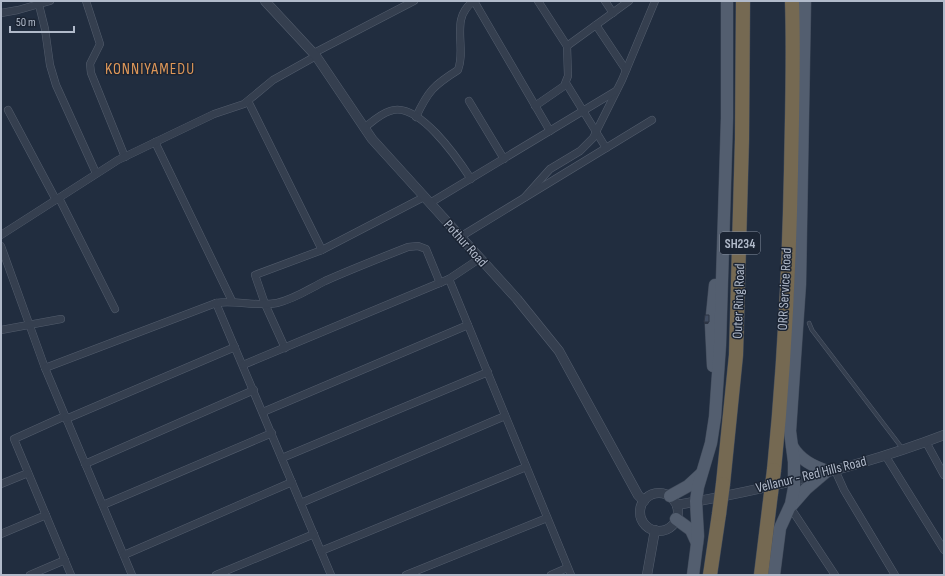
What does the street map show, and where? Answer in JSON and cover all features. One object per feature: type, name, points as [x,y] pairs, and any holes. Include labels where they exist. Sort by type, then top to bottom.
[{"type":"highway","name":"Outer Ring Road","points":[[710,575],[723,484],[736,355],[742,155],[743,1]]},
{"type":"highway","points":[[761,575],[774,470],[784,363],[788,293],[793,72],[792,1]]},
{"type":"main road","points":[[693,575],[697,544],[696,501],[702,473],[711,443],[717,387],[723,259],[727,118],[727,1]]},
{"type":"main road","name":"ORR Service Road","points":[[774,575],[780,528],[794,496],[790,419],[796,354],[802,238],[805,1]]},
{"type":"main road","points":[[792,445],[796,453],[803,460],[831,471]]},
{"type":"main road","points":[[790,508],[806,489],[831,471]]},
{"type":"main road","points":[[674,501],[702,473]]},
{"type":"main road","points":[[676,519],[691,530],[697,544]]},
{"type":"street","points":[[1,13],[50,1]]},
{"type":"street","points":[[86,1],[100,44],[90,64],[90,73],[125,157]]},
{"type":"street","name":"Pothur Road","points":[[265,1],[315,54],[364,128],[479,259],[517,299],[560,351],[635,490],[644,501]]},
{"type":"street","points":[[1,235],[96,173],[155,142],[248,101],[273,80],[315,54],[414,1]]},
{"type":"street","points":[[416,117],[427,95],[435,85],[458,70],[460,59],[460,25],[462,14],[468,5],[474,1],[550,131]]},
{"type":"street","points":[[536,106],[557,92],[566,83],[568,76],[567,46],[538,1]]},
{"type":"street","points":[[605,1],[613,13]]},
{"type":"street","points":[[567,46],[630,1]]},
{"type":"street","points":[[525,197],[550,169],[580,150],[593,138],[626,70],[655,1]]},
{"type":"street","points":[[38,3],[45,29],[50,65],[56,86],[96,173]]},
{"type":"street","points":[[596,25],[626,70]]},
{"type":"street","points":[[566,83],[606,148]]},
{"type":"street","points":[[285,348],[266,304],[256,275],[322,250],[471,179],[616,91]]},
{"type":"street","points":[[248,101],[322,250]]},
{"type":"street","points":[[469,101],[504,159]]},
{"type":"street","points":[[8,110],[57,199],[114,309]]},
{"type":"street","points":[[364,128],[390,111],[403,110],[416,117],[443,140],[458,158],[471,179]]},
{"type":"street","points":[[460,237],[652,120]]},
{"type":"street","points":[[155,142],[232,301]]},
{"type":"street","points":[[579,164],[580,150]]},
{"type":"street","points":[[1,246],[45,368],[132,575]]},
{"type":"street","points":[[45,368],[216,303],[232,301],[266,304],[293,298],[323,282],[408,247],[418,246],[426,249],[440,283]]},
{"type":"street","points":[[243,365],[449,279],[479,259]]},
{"type":"street","points":[[449,279],[569,572],[551,575]]},
{"type":"street","points":[[216,303],[331,575]]},
{"type":"street","points":[[1,330],[61,319]]},
{"type":"street","points":[[263,412],[468,325]]},
{"type":"street","points":[[71,575],[14,439],[235,347]]},
{"type":"street","points":[[282,458],[488,372]]},
{"type":"street","points":[[85,464],[254,390]]},
{"type":"street","points":[[301,503],[505,416]]},
{"type":"street","points":[[103,505],[272,433]]},
{"type":"street","name":"Vellanur - Red Hills Road","points":[[674,501],[696,501],[831,471],[926,442],[944,435]]},
{"type":"street","points":[[926,442],[944,475]]},
{"type":"street","points":[[885,455],[944,550]]},
{"type":"street","points":[[321,551],[526,467]]},
{"type":"street","points":[[831,471],[895,575]]},
{"type":"street","points":[[1,484],[28,473]]},
{"type":"street","points":[[124,555],[292,482]]},
{"type":"street","points":[[663,493],[674,501],[676,519],[667,528],[655,530],[646,525],[641,518],[641,509],[644,501],[654,494],[663,493]]},
{"type":"street","points":[[790,508],[835,575]]},
{"type":"street","points":[[1,534],[46,515]]},
{"type":"street","points":[[406,575],[547,518]]},
{"type":"street","points":[[647,575],[655,530]]},
{"type":"street","points":[[216,575],[314,534]]},
{"type":"street","points":[[30,575],[65,560]]},
{"type":"lane","points":[[809,323],[812,330],[903,449]]},
{"type":"building","points":[[705,315],[709,315],[709,322],[704,322]]},
{"type":"district","name":"KONNIYAMEDU","points":[[150,68]]}]
